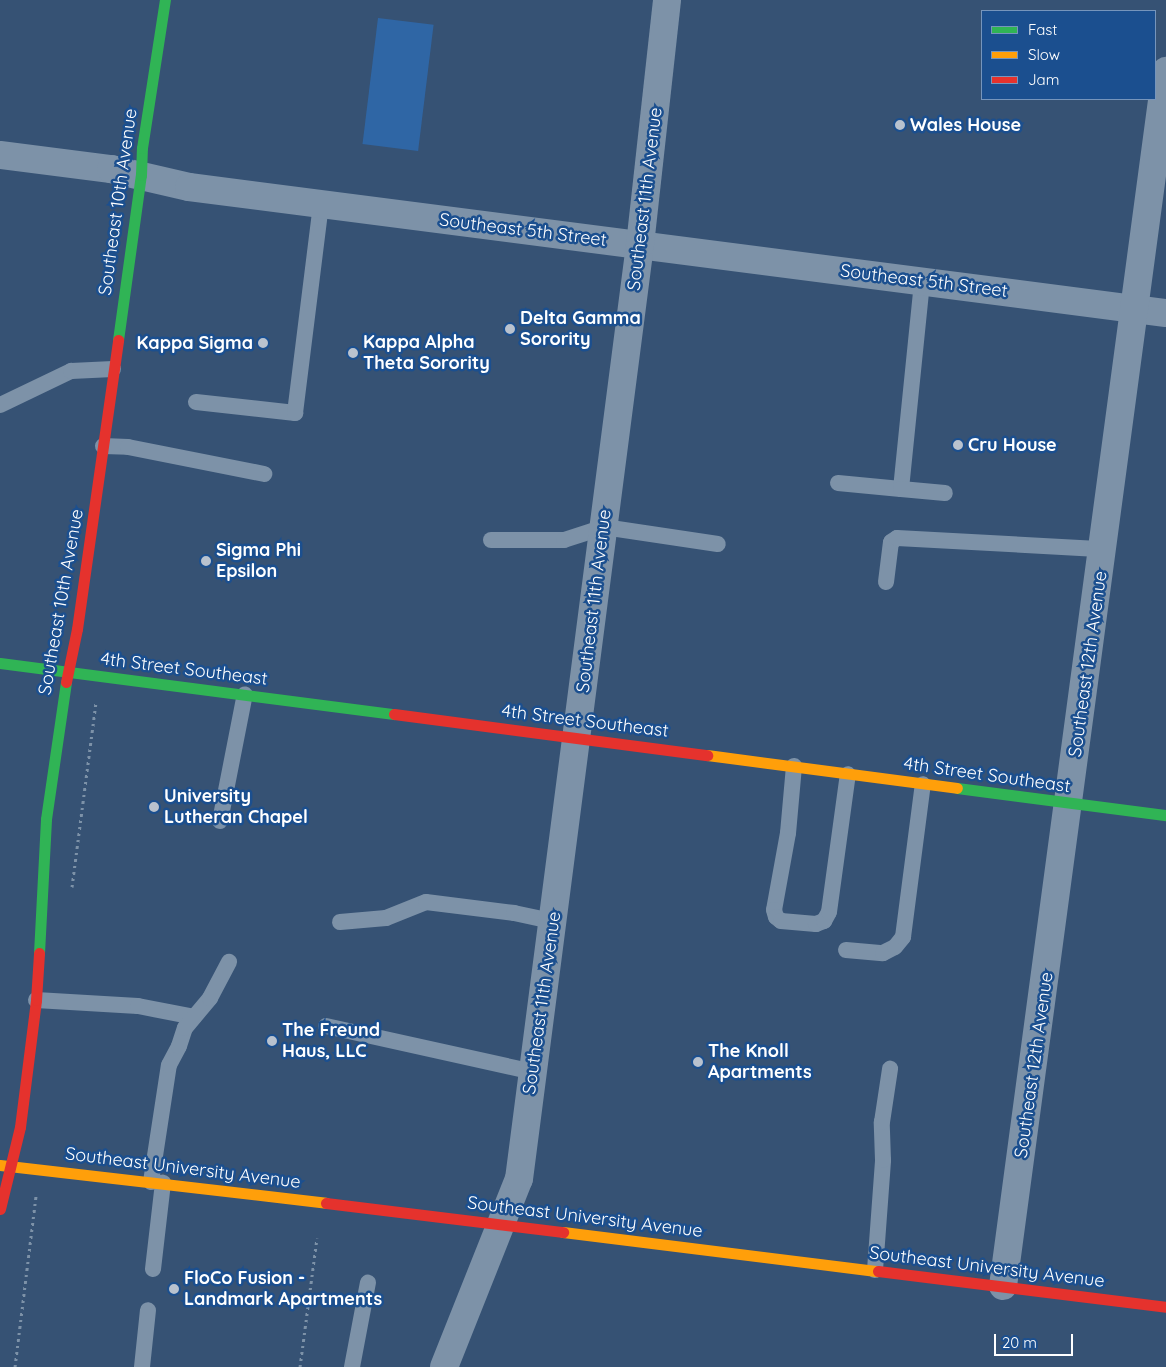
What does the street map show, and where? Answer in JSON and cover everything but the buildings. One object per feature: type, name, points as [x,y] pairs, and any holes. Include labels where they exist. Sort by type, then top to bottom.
[{"type":"main road","name":"Southeast 10th Avenue","points":[[0,1209],[5,1166],[20,1127],[36,1000],[46,820],[60,708],[69,672],[103,446],[140,175],[142,148],[165,0]]},
{"type":"main road","name":"4th Street Southeast","points":[[0,663],[794,766],[1070,804],[1166,815]]},
{"type":"main road","name":"Southeast University Avenue","points":[[5,1166],[500,1224],[1166,1307]]},
{"type":"street","name":"Southeast 11th Avenue","points":[[444,1367],[518,1179],[640,245],[667,0]]},
{"type":"street","name":"Southeast 12th Avenue","points":[[1004,1286],[1070,804],[1166,71]]},
{"type":"street","name":"Southeast 5th Street","points":[[0,155],[140,175],[188,187],[1166,313]]},
{"type":"lane","points":[[196,402],[295,413],[321,204]]},
{"type":"lane","points":[[900,489],[922,281]]},
{"type":"lane","points":[[3,405],[71,371],[113,369]]},
{"type":"lane","points":[[103,446],[128,447],[264,474]]},
{"type":"lane","points":[[838,483],[945,493]]},
{"type":"lane","points":[[492,540],[564,540],[604,527],[718,544]]},
{"type":"lane","points":[[886,582],[891,542],[897,538],[1103,549]]},
{"type":"lane","points":[[220,821],[245,694]]},
{"type":"lane","points":[[794,766],[788,833],[774,910],[781,921],[816,924],[824,921],[829,912],[848,774]]},
{"type":"lane","points":[[846,950],[883,953],[895,947],[903,937],[923,784]]},
{"type":"lane","points":[[340,922],[386,918],[426,902],[553,920]]},
{"type":"lane","points":[[153,1269],[157,1183],[169,1065],[179,1046],[185,1028],[210,998],[229,962]]},
{"type":"lane","points":[[36,1000],[138,1006],[194,1017]]},
{"type":"lane","points":[[326,1026],[533,1072]]},
{"type":"lane","points":[[875,1270],[883,1160],[882,1122],[890,1068]]},
{"type":"lane","points":[[352,1367],[368,1282]]},
{"type":"lane","points":[[142,1367],[148,1310]]},
{"type":"path","points":[[70,895],[100,676]]},
{"type":"path","points":[[15,1367],[38,1169]]},
{"type":"path","points":[[300,1367],[317,1238]]},
{"type":"shaded area","points":[[378,18],[434,25],[418,151],[363,144]]},
{"type":"traffic: fast","points":[[118,340],[141,175],[142,148],[165,0]]},
{"type":"traffic: fast","points":[[0,663],[394,714]]},
{"type":"traffic: fast","points":[[39,953],[46,819],[66,682]]},
{"type":"traffic: fast","points":[[957,788],[1166,815]]},
{"type":"traffic: slow","points":[[707,755],[957,788]]},
{"type":"traffic: slow","points":[[0,1165],[326,1203]]},
{"type":"traffic: slow","points":[[563,1232],[878,1271]]},
{"type":"traffic: jam","points":[[66,682],[77,629],[118,340]]},
{"type":"traffic: jam","points":[[394,714],[707,755]]},
{"type":"traffic: jam","points":[[0,1209],[20,1127],[36,1000],[39,953]]},
{"type":"traffic: jam","points":[[326,1203],[563,1232]]},
{"type":"traffic: jam","points":[[878,1271],[1166,1307]]},
{"type":"place","name":"Wales House","points":[[900,125]]},
{"type":"place","name":"Delta Gamma Sorority","points":[[510,329]]},
{"type":"place","name":"Kappa Sigma","points":[[263,343]]},
{"type":"place","name":"Kappa Alpha Theta Sorority","points":[[353,353]]},
{"type":"place","name":"Cru House","points":[[958,445]]},
{"type":"place","name":"Sigma Phi Epsilon","points":[[206,561]]},
{"type":"place","name":"University Lutheran Chapel","points":[[154,807]]},
{"type":"place","name":"The Freund Haus, LLC","points":[[272,1041]]},
{"type":"place","name":"The Knoll Apartments","points":[[698,1062]]},
{"type":"place","name":"FloCo Fusion - Landmark Apartments","points":[[174,1289]]}]
